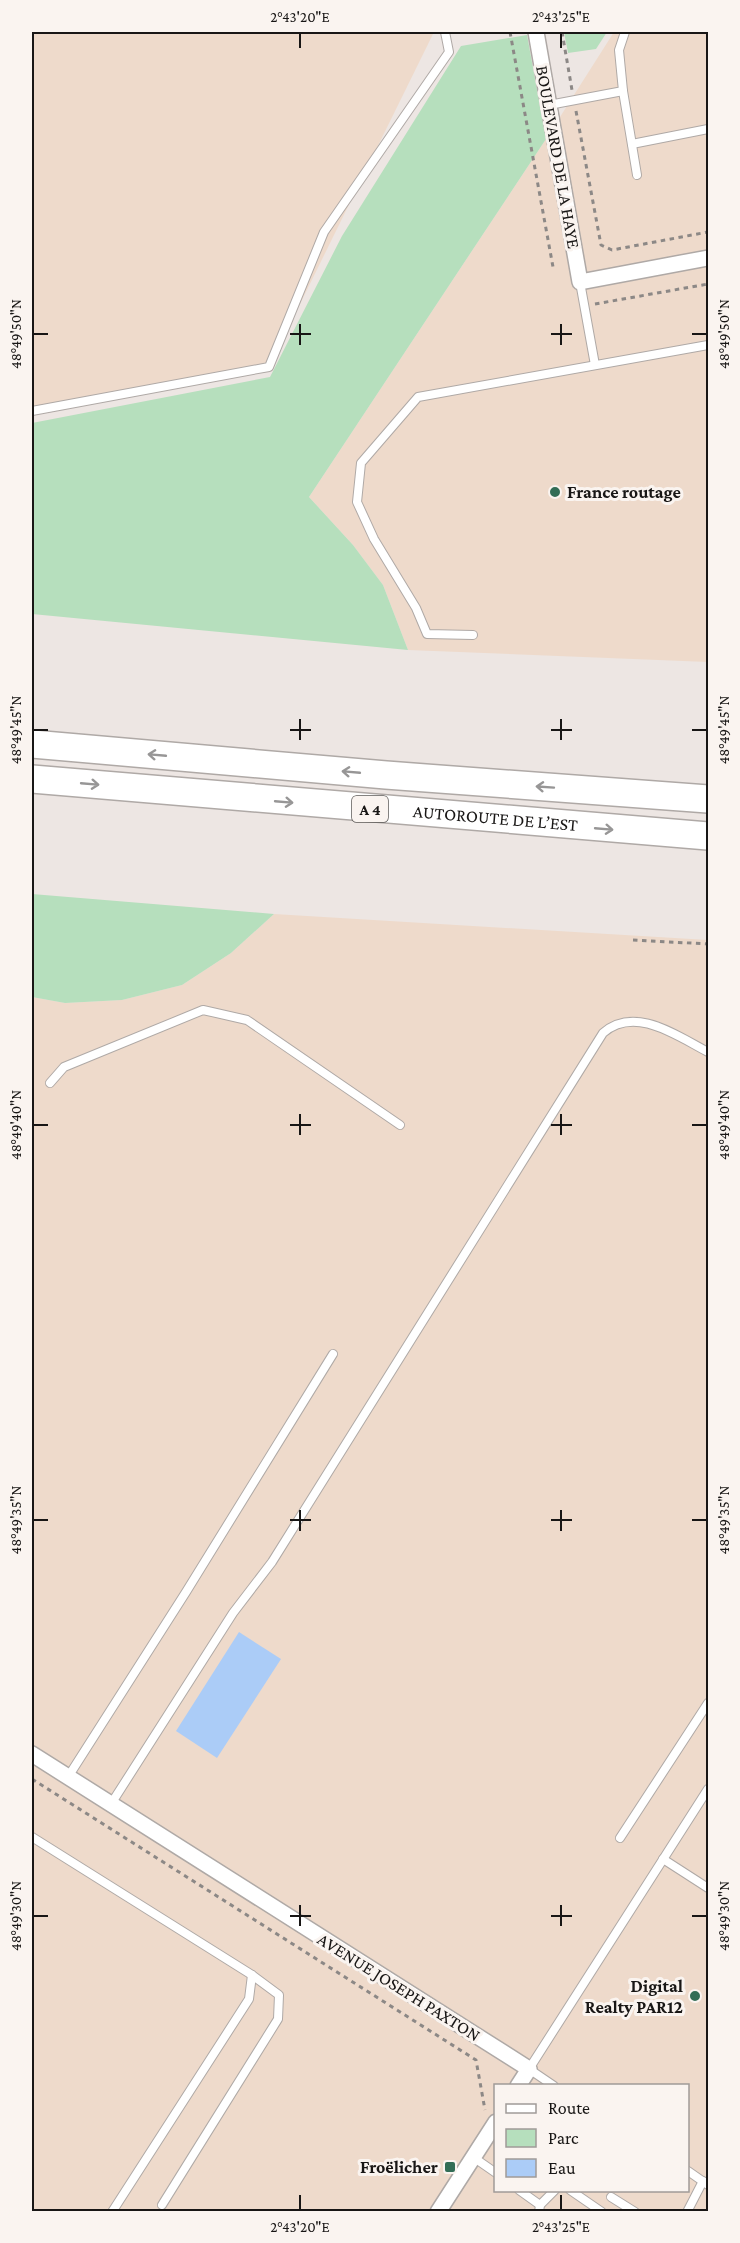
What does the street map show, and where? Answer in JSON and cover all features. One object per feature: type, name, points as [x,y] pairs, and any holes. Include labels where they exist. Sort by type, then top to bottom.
[{"type":"highway","name":"AUTOROUTE DE L’EST","points":[[32,744],[386,775],[708,799]]},
{"type":"highway","name":"AUTOROUTE DE L’EST","points":[[32,779],[385,811],[708,836]]},
{"type":"street","name":"BOULEVARD DE LA HAYE","points":[[536,32],[580,282]]},
{"type":"street","points":[[580,282],[708,258]]},
{"type":"street","name":"AVENUE JOSEPH PAXTON","points":[[32,1754],[529,2069]]},
{"type":"street","points":[[520,2084],[529,2069]]},
{"type":"street","points":[[438,2211],[473,2157],[492,2117]]},
{"type":"lane","points":[[32,411],[269,367],[324,232],[449,52],[445,32]]},
{"type":"lane","points":[[625,32],[619,50],[637,175]]},
{"type":"lane","points":[[549,105],[624,91]]},
{"type":"lane","points":[[632,144],[708,129]]},
{"type":"lane","points":[[580,282],[596,365]]},
{"type":"lane","points":[[473,636],[427,634],[416,608],[374,539],[357,502],[361,463],[418,397],[708,345]]},
{"type":"lane","points":[[50,1083],[64,1067],[203,1010],[247,1020],[400,1125]]},
{"type":"lane","points":[[111,1804],[233,1613],[272,1562],[603,1034],[611,1026],[627,1022],[649,1022],[708,1052]]},
{"type":"lane","points":[[68,1777],[180,1602],[333,1354]]},
{"type":"lane","points":[[620,1838],[708,1702]]},
{"type":"lane","points":[[529,2069],[708,1789]]},
{"type":"lane","points":[[32,1837],[252,1975],[279,1995],[278,2019],[162,2205]]},
{"type":"lane","points":[[663,1859],[708,1888]]},
{"type":"lane","points":[[112,2211],[249,1999],[252,1975]]},
{"type":"lane","name":"AVENUE JOSEPH PAXTON","points":[[529,2069],[552,2084]]},
{"type":"lane","points":[[473,2157],[494,2172]]},
{"type":"lane","points":[[687,2211],[706,2183],[689,2172]]},
{"type":"lane","points":[[521,2192],[539,2208],[553,2192]]},
{"type":"lane","points":[[573,2192],[602,2211]]},
{"type":"lane","points":[[611,2197],[635,2211]]},
{"type":"path","points":[[510,32],[553,267]]},
{"type":"path","points":[[562,32],[601,245],[612,250],[708,232]]},
{"type":"path","points":[[584,306],[708,284]]},
{"type":"path","points":[[633,940],[708,944]]},
{"type":"path","points":[[32,1779],[477,2060],[485,2110],[492,2117]]},
{"type":"shaded area","points":[[32,32],[434,32],[269,367],[32,411]]},
{"type":"shaded area","points":[[614,32],[708,32],[708,662],[408,650],[383,585],[353,545],[309,497],[546,139]]},
{"type":"shaded area","points":[[274,914],[708,940],[708,2211],[32,2211],[32,997],[65,1003],[122,1000],[182,985],[231,953]]},
{"type":"green space","points":[[564,32],[607,32],[596,49],[568,53]]},
{"type":"green space","points":[[527,35],[546,139],[309,497],[353,545],[383,585],[408,650],[32,614],[32,423],[270,377],[342,236],[461,46]]},
{"type":"green space","points":[[32,894],[274,914],[231,953],[182,985],[122,1000],[65,1003],[32,997]]},
{"type":"water","points":[[239,1632],[281,1659],[217,1758],[176,1731]]},
{"type":"place","name":"France routage","points":[[555,492]]},
{"type":"place","name":"Digital Realty PAR12","points":[[695,1996]]},
{"type":"place","name":"Froëlicher","points":[[450,2167]]}]
